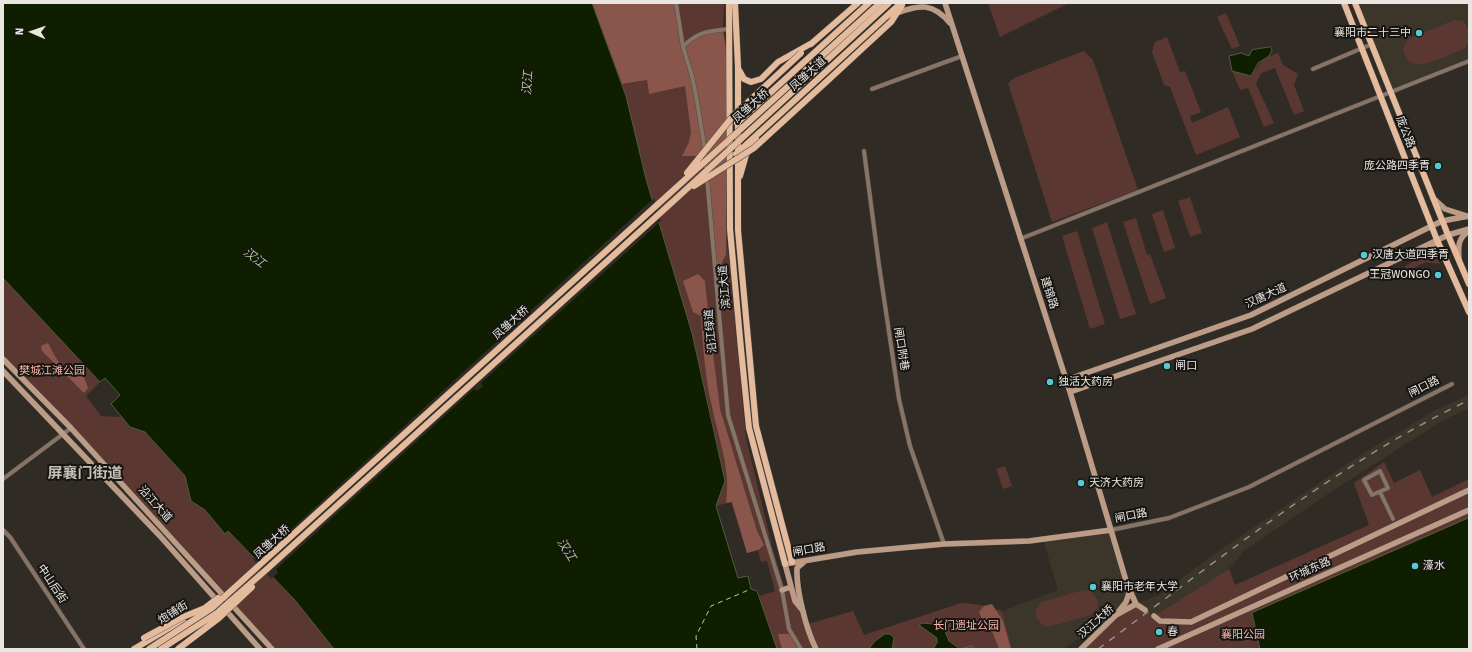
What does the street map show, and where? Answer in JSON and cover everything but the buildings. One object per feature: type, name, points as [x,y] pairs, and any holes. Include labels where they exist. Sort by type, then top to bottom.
[{"type":"main road","name":"滨江大道","points":[[729,3],[730,229],[749,428],[785,564]]},
{"type":"main road","name":"滨江大道","points":[[735,3],[738,67],[738,230],[756,426],[792,562]]},
{"type":"main road","points":[[673,190],[733,116],[801,52],[858,3]]},
{"type":"main road","name":"凤雏大道","points":[[729,130],[869,3]]},
{"type":"main road","name":"凤雏大桥","points":[[149,649],[212,608],[262,564],[880,3]]},
{"type":"main road","name":"凤雏大桥","points":[[161,649],[217,613],[267,569],[679,196],[889,3]]},
{"type":"main road","points":[[679,196],[754,148],[891,22],[902,3]]},
{"type":"main road","name":"凤雏大道","points":[[729,160],[902,3]]},
{"type":"main road","name":"建锦路","points":[[947,3],[962,56],[1070,392],[1130,591],[1136,604]]},
{"type":"main road","name":"庞公路","points":[[1344,3],[1437,240],[1469,312]]},
{"type":"main road","name":"庞公路","points":[[1355,3],[1442,221],[1469,282]]},
{"type":"main road","points":[[897,13],[914,6],[923,6],[935,10],[952,24]]},
{"type":"main road","points":[[738,67],[744,79],[751,82],[761,79],[778,62],[812,43]]},
{"type":"main road","points":[[737,193],[746,155],[766,126]]},
{"type":"main road","points":[[1433,198],[1445,209],[1469,216]]},
{"type":"main road","points":[[1422,231],[1428,222],[1427,212]]},
{"type":"main road","name":"汉唐大道","points":[[1066,380],[1251,315],[1442,221],[1469,216]]},
{"type":"main road","points":[[1070,392],[1252,329],[1437,240],[1448,235],[1469,230]]},
{"type":"main road","points":[[1459,261],[1458,247],[1460,237],[1469,230]]},
{"type":"main road","points":[[1426,246],[1435,246],[1445,257]]},
{"type":"main road","name":"沿江大道","points":[[3,359],[71,428],[222,592],[272,649]]},
{"type":"main road","name":"沿江大道","points":[[3,371],[160,536],[260,649]]},
{"type":"main road","name":"环城东路","points":[[1154,616],[1160,621],[1191,622],[1469,490]]},
{"type":"main road","name":"环城东路","points":[[1159,649],[1469,510]]},
{"type":"main road","name":"闸口路","points":[[785,564],[857,552],[944,544],[1029,541],[1111,530]]},
{"type":"main road","points":[[808,560],[797,568],[796,579],[803,611],[816,649]]},
{"type":"main road","points":[[130,649],[144,638],[209,605],[234,584],[262,564]]},
{"type":"main road","points":[[785,564],[795,601],[803,611]]},
{"type":"main road","points":[[178,649],[219,618],[244,595],[267,569]]},
{"type":"main road","points":[[782,590],[791,587]]},
{"type":"main road","points":[[1116,614],[1126,602],[1130,591]]},
{"type":"main road","name":"炮铺街","points":[[134,649],[215,599],[222,592]]},
{"type":"main road","points":[[1136,604],[1145,610]]},
{"type":"main road","name":"汉江大桥","points":[[1081,649],[1116,614],[1136,604]]},
{"type":"main road","points":[[174,649],[198,635],[235,607]]},
{"type":"street","name":"沿江绿道","points":[[676,3],[683,47],[692,76],[704,144],[728,415],[782,590],[789,628],[801,649]]},
{"type":"street","points":[[683,47],[692,37],[706,32],[729,29]]},
{"type":"street","points":[[1313,69],[1372,44]]},
{"type":"street","points":[[872,89],[962,56]]},
{"type":"street","points":[[1020,239],[1469,61]]},
{"type":"street","name":"闸口附巷","points":[[864,151],[878,265],[899,399],[910,446],[944,544]]},
{"type":"street","name":"闸口路","points":[[1111,530],[1169,518],[1249,487],[1452,384]]},
{"type":"street","points":[[3,479],[71,428]]},
{"type":"street","points":[[1380,471],[1388,488],[1380,492],[1372,495],[1364,480],[1380,471]]},
{"type":"street","points":[[1380,492],[1393,519]]},
{"type":"street","name":"中山后街","points":[[3,530],[10,537],[84,649]]},
{"type":"shaded area","points":[[592,3],[676,3],[682,43],[692,37],[723,29],[726,51],[726,254],[716,276],[705,156],[682,156],[689,142],[691,132],[685,86],[649,94],[647,80],[622,84]]},
{"type":"shaded area","name":"襄阳市二十三中","points":[[1469,3],[1469,61],[1391,92],[1358,4]]},
{"type":"shaded area","points":[[698,274],[705,281],[720,409],[757,531],[764,545],[758,550],[747,553],[732,502],[726,503],[726,466],[708,384],[701,316],[693,312],[683,281]]},
{"type":"shaded area","points":[[48,343],[61,364],[70,370],[83,374],[88,388],[84,393],[42,351],[41,346]]},
{"type":"shaded area","points":[[1469,395],[1469,408],[1440,422],[1337,488],[1245,550],[1229,569],[1154,616],[1136,604],[1159,595],[1223,548],[1362,454],[1434,411]]},
{"type":"shaded area","name":"襄阳市老年大学","points":[[1111,530],[1130,591],[1116,615],[1063,649],[1012,649],[1002,611],[1058,590],[1043,539]]},
{"type":"shaded area","points":[[992,604],[1003,621],[1011,649],[999,649],[993,633],[986,629],[979,612],[984,606]]},
{"type":"shaded area","points":[[778,634],[790,634],[798,649],[782,649]]},
{"type":"green space","name":"长门遗址公园","points":[[676,3],[724,3],[723,29],[728,58],[727,241],[746,438],[772,546],[785,589],[791,587],[808,624],[853,611],[864,635],[961,603],[982,605],[1002,611],[1012,649],[777,649],[759,596],[775,591],[767,561],[761,562],[758,550],[747,553],[731,502],[716,506],[725,481],[706,393],[692,333],[646,179],[622,84],[647,80],[649,94]]},
{"type":"green space","points":[[988,3],[1069,3],[1000,37]]},
{"type":"green space","points":[[1226,13],[1240,46],[1232,49],[1217,17]]},
{"type":"green space","points":[[1454,20],[1463,21],[1469,31],[1469,42],[1465,48],[1429,63],[1412,63],[1406,58],[1403,49],[1408,39]]},
{"type":"green space","points":[[1167,37],[1180,72],[1185,71],[1201,112],[1190,116],[1192,123],[1228,107],[1240,137],[1196,155],[1170,87],[1164,85],[1152,52],[1155,42]]},
{"type":"green space","points":[[1084,51],[1093,60],[1138,190],[1052,222],[1008,83],[1014,78]]},
{"type":"green space","points":[[1278,53],[1283,65],[1298,74],[1294,85],[1304,111],[1294,115],[1275,68],[1261,73],[1256,84],[1274,123],[1264,127],[1248,88],[1240,90],[1232,71],[1251,76],[1264,59]]},
{"type":"green space","points":[[1190,197],[1202,233],[1190,237],[1178,201]]},
{"type":"green space","points":[[1163,210],[1175,248],[1164,252],[1152,214]]},
{"type":"green space","points":[[1136,218],[1147,255],[1150,254],[1166,298],[1150,304],[1123,222]]},
{"type":"green space","points":[[1107,222],[1136,314],[1120,319],[1092,228]]},
{"type":"green space","points":[[1077,231],[1105,324],[1090,329],[1062,236]]},
{"type":"green space","points":[[1434,251],[1440,264],[1426,262],[1408,271],[1405,266]]},
{"type":"green space","name":"樊城江滩公园","points":[[3,278],[100,382],[86,396],[101,416],[122,417],[130,427],[145,432],[185,476],[191,501],[205,510],[225,534],[228,531],[294,599],[334,649],[271,649],[3,359]]},
{"type":"green space","name":"襄阳公园","points":[[1384,462],[1394,483],[1420,470],[1432,497],[1469,479],[1469,518],[1252,613],[1260,649],[1081,649],[1116,615],[1136,604],[1154,616],[1229,569],[1235,585],[1369,525],[1354,483]]},
{"type":"green space","points":[[1005,466],[1012,486],[1003,489],[996,469]]},
{"type":"green space","points":[[1083,590],[1091,591],[1098,601],[1097,609],[1091,615],[1048,627],[1037,619],[1036,609],[1042,602]]},
{"type":"water","name":"汉江","points":[[3,3],[592,3],[626,96],[646,179],[692,333],[725,481],[716,506],[738,578],[748,576],[751,589],[757,591],[777,649],[334,649],[294,599],[228,531],[225,534],[205,510],[191,501],[185,476],[145,432],[130,427],[111,404],[120,395],[105,378],[100,382],[3,278]]},
{"type":"water","points":[[1271,47],[1272,50],[1269,56],[1258,63],[1251,76],[1232,71],[1229,56],[1241,53],[1249,56],[1252,50]]},
{"type":"water","name":"濠水","points":[[1469,518],[1469,649],[1260,649],[1252,613]]},
{"type":"water","points":[[933,618],[941,621],[949,641],[960,649],[933,649],[937,643],[937,638],[919,625],[922,623],[933,624],[936,621]]},
{"type":"water","points":[[885,634],[890,634],[894,638],[892,649],[869,649],[874,642]]},
{"type":"pier","points":[[654,198],[661,221],[481,383],[483,386],[477,391],[474,389],[276,569],[278,573],[271,579],[253,558],[260,552],[263,555]]},
{"type":"waterway","points":[[961,649],[971,646],[975,649]]},
{"type":"waterway","points":[[941,649],[954,649]]},
{"type":"ferry route","points":[[697,649],[696,636],[711,606],[751,589]]},
{"type":"railway","points":[[1098,649],[1232,549],[1324,484],[1419,426],[1469,400]]},
{"type":"place","name":"襄阳市二十三中","points":[[1419,33]]},
{"type":"place","name":"庞公路四季青","points":[[1438,166]]},
{"type":"place","name":"汉唐大道四季青","points":[[1364,255]]},
{"type":"place","name":"王冠WONGO","points":[[1438,275]]},
{"type":"place","name":"闸口","points":[[1167,366]]},
{"type":"place","name":"独活大药房","points":[[1050,382]]},
{"type":"place","name":"天济大药房","points":[[1081,483]]},
{"type":"place","name":"濠水","points":[[1415,566]]},
{"type":"place","name":"襄阳市老年大学","points":[[1093,587]]},
{"type":"place","name":"春","points":[[1159,632]]},
{"type":"district","name":"屏襄门街道","points":[[85,474]]}]
